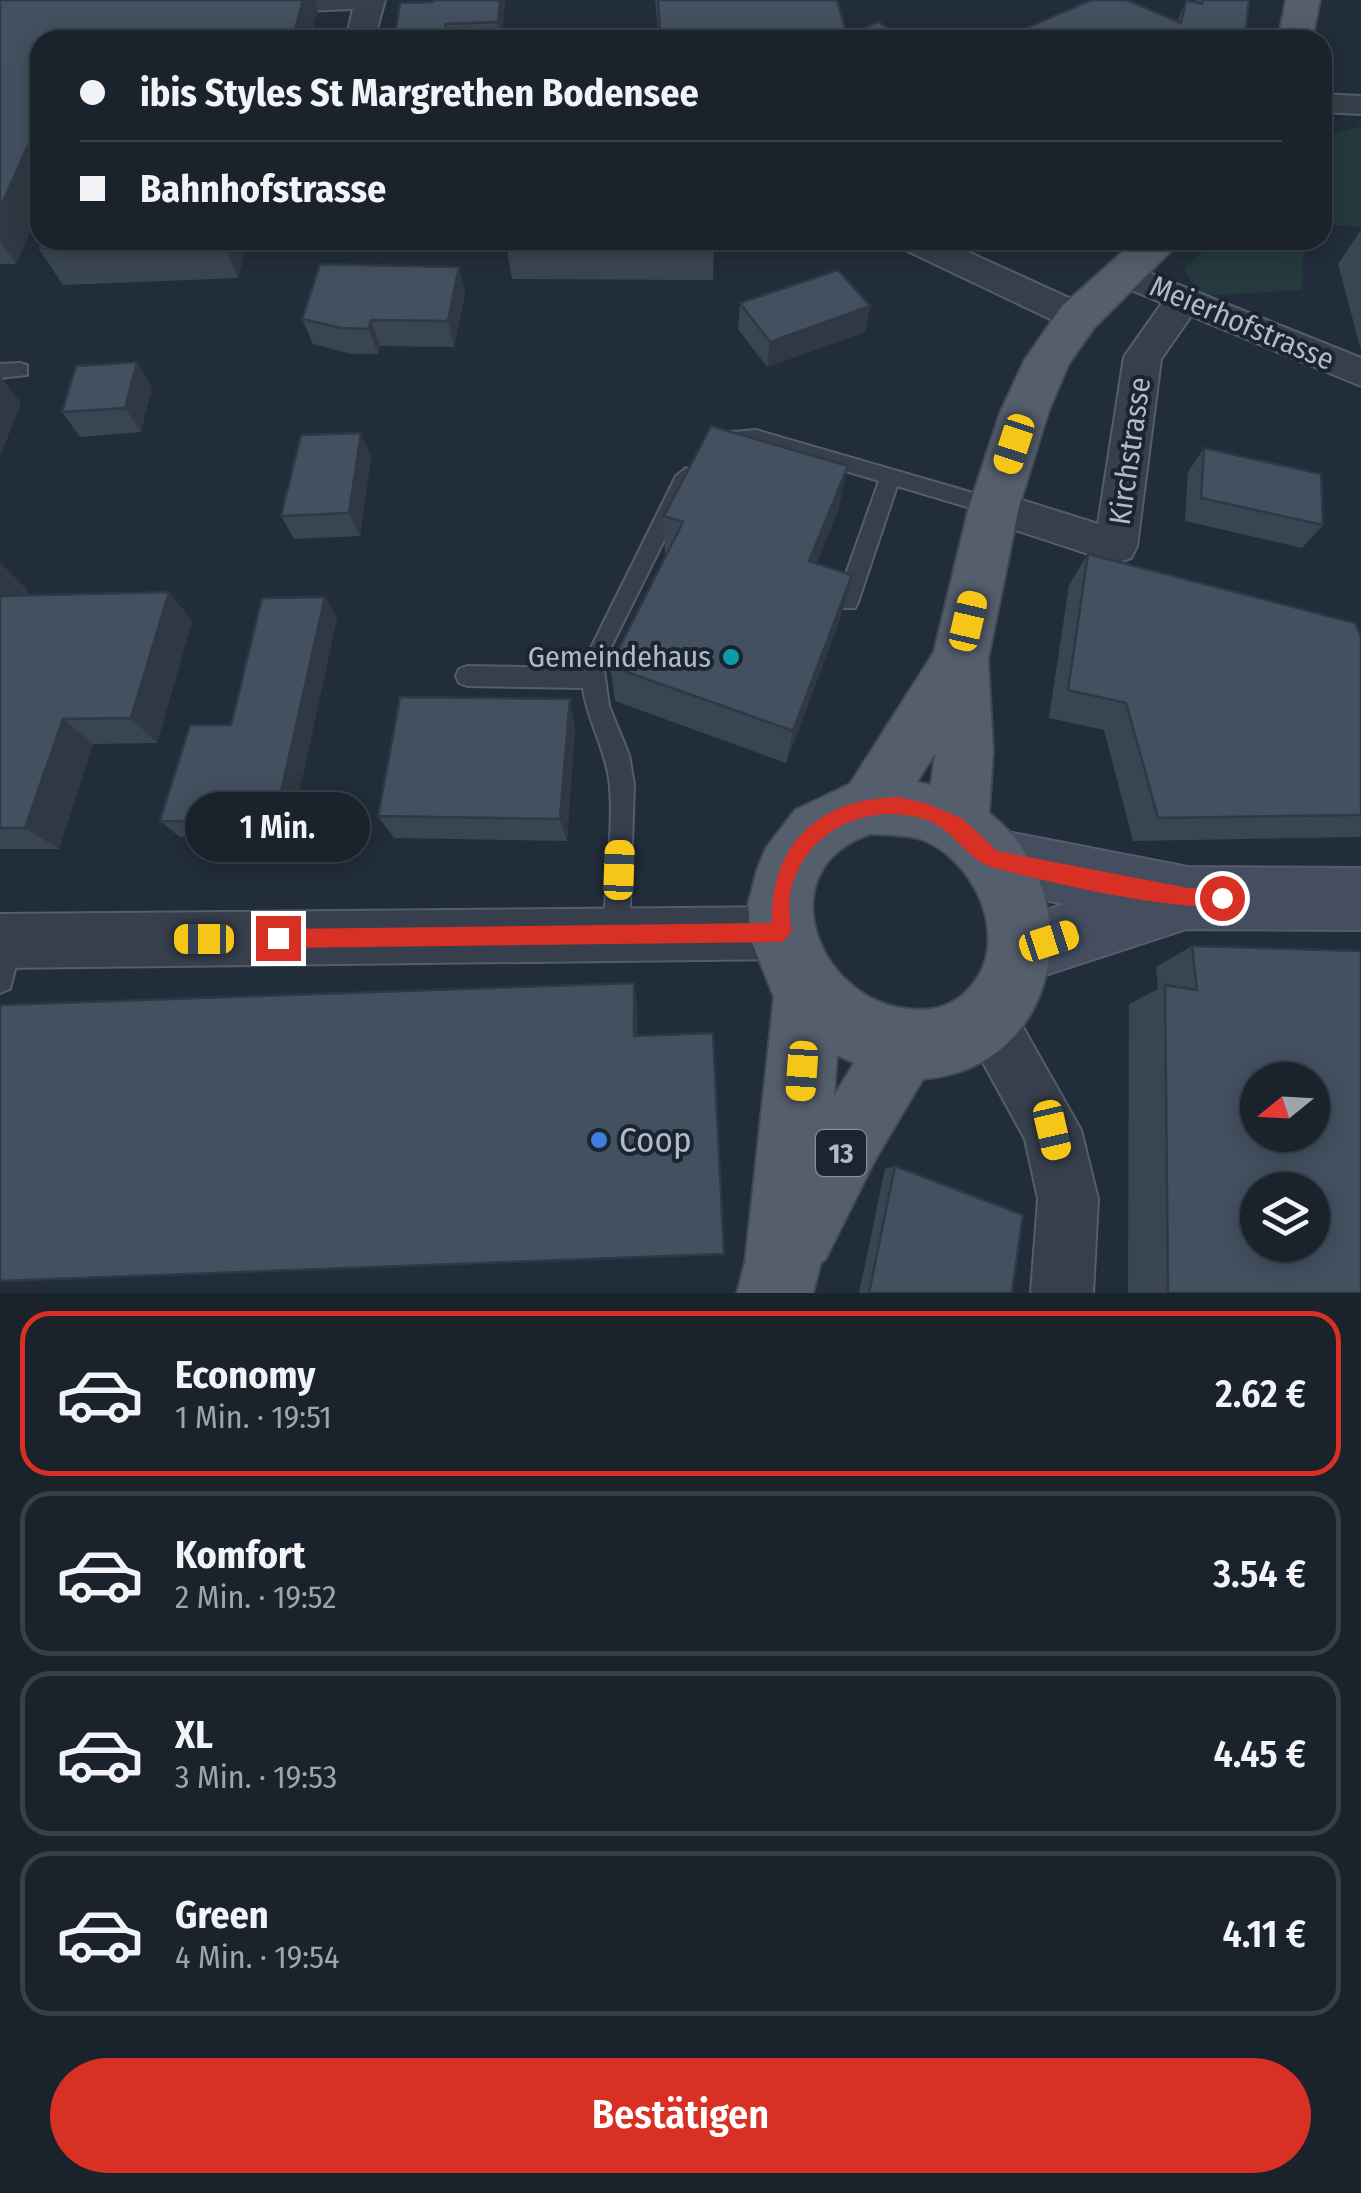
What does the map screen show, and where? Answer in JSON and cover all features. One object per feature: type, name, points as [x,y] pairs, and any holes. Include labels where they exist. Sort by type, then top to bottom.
[{"type":"main road","points":[[1297,30],[1303,0]]},
{"type":"main road","points":[[974,842],[964,751],[960,659],[994,507],[1024,413],[1047,361],[1078,317],[1150,250]]},
{"type":"main road","points":[[870,806],[960,659]]},
{"type":"main road","points":[[870,806],[928,812],[974,842],[1010,887],[1020,918],[1021,950],[1012,988],[988,1019],[964,1036],[935,1044],[904,1046],[850,1030],[795,962],[780,896],[791,862],[811,835],[838,816],[870,806]]},
{"type":"main road","name":"13","points":[[779,1278],[795,962]]},
{"type":"main road","name":"13","points":[[779,1278],[850,1136],[904,1046]]},
{"type":"street","points":[[230,6],[370,0],[362,30]]},
{"type":"street","points":[[1332,104],[1361,105]]},
{"type":"street","points":[[934,250],[1078,317]]},
{"type":"street","name":"Meierhofstrasse","points":[[1122,272],[1361,373]]},
{"type":"street","name":"Kirchstrasse","points":[[994,507],[1116,546],[1143,357],[1183,300]]},
{"type":"street","points":[[974,842],[1188,898],[1361,899]]},
{"type":"street","points":[[1021,950],[1188,898]]},
{"type":"street","points":[[3,954],[616,935],[795,962]]},
{"type":"street","points":[[988,1019],[1052,1130],[1068,1200],[1062,1293]]},
{"type":"lane","points":[[616,935],[622,784],[617,755],[597,706],[592,662],[699,452],[713,442],[756,437],[994,507]]},
{"type":"lane","points":[[847,602],[890,477]]},
{"type":"lane","points":[[466,676],[591,678]]},
{"type":"green space","points":[[1361,126],[1361,227],[1332,225],[1332,134]]},
{"type":"green space","points":[[1205,250],[1304,250],[1302,290],[1199,296],[1184,268]]},
{"type":"building","points":[[0,0],[303,0],[295,30],[30,30],[30,141],[0,208]]},
{"type":"building","points":[[500,0],[498,22],[446,24],[445,30],[396,30],[400,3]]},
{"type":"building","points":[[658,0],[837,0],[846,30],[660,30]]},
{"type":"building","points":[[1091,0],[1127,0],[1181,23],[1186,0],[1202,4],[1203,0],[1249,0],[1246,30],[1021,30]]},
{"type":"building","points":[[878,22],[892,30],[859,30]]},
{"type":"building","points":[[320,264],[459,267],[448,321],[371,320],[369,329],[341,328],[302,319]]},
{"type":"building","points":[[838,270],[870,306],[770,342],[740,303]]},
{"type":"building","points":[[137,362],[125,408],[62,412],[76,366]]},
{"type":"building","name":"Gemeindehaus","points":[[711,426],[848,466],[809,561],[852,575],[793,731],[610,666],[683,522],[664,516]]},
{"type":"building","points":[[361,433],[349,513],[281,516],[301,435]]},
{"type":"building","points":[[1204,448],[1321,474],[1323,525],[1201,498]]},
{"type":"building","points":[[1088,554],[1355,623],[1361,636],[1361,815],[1158,818],[1126,703],[1068,690]]},
{"type":"building","points":[[169,592],[131,718],[63,719],[25,828],[0,828],[0,596]]},
{"type":"building","points":[[325,597],[274,823],[160,821],[190,725],[231,725],[262,598]]},
{"type":"building","points":[[400,697],[570,699],[560,819],[378,816]]},
{"type":"building","points":[[1192,946],[1361,951],[1361,1293],[1168,1293],[1165,985],[1197,990]]},
{"type":"building","points":[[634,983],[634,1036],[713,1033],[724,1254],[0,1281],[0,1005]]},
{"type":"building","points":[[895,1166],[1023,1215],[1012,1293],[869,1293]]},
{"type":"place","name":"Gemeindehaus","points":[[731,657]]},
{"type":"place","name":"Coop","points":[[599,1140]]},
{"type":"route","points":[[278,938],[782,933],[780,896],[791,862],[811,835],[838,816],[870,806],[928,812],[956,826],[992,859],[1188,898],[1222,898]]}]
